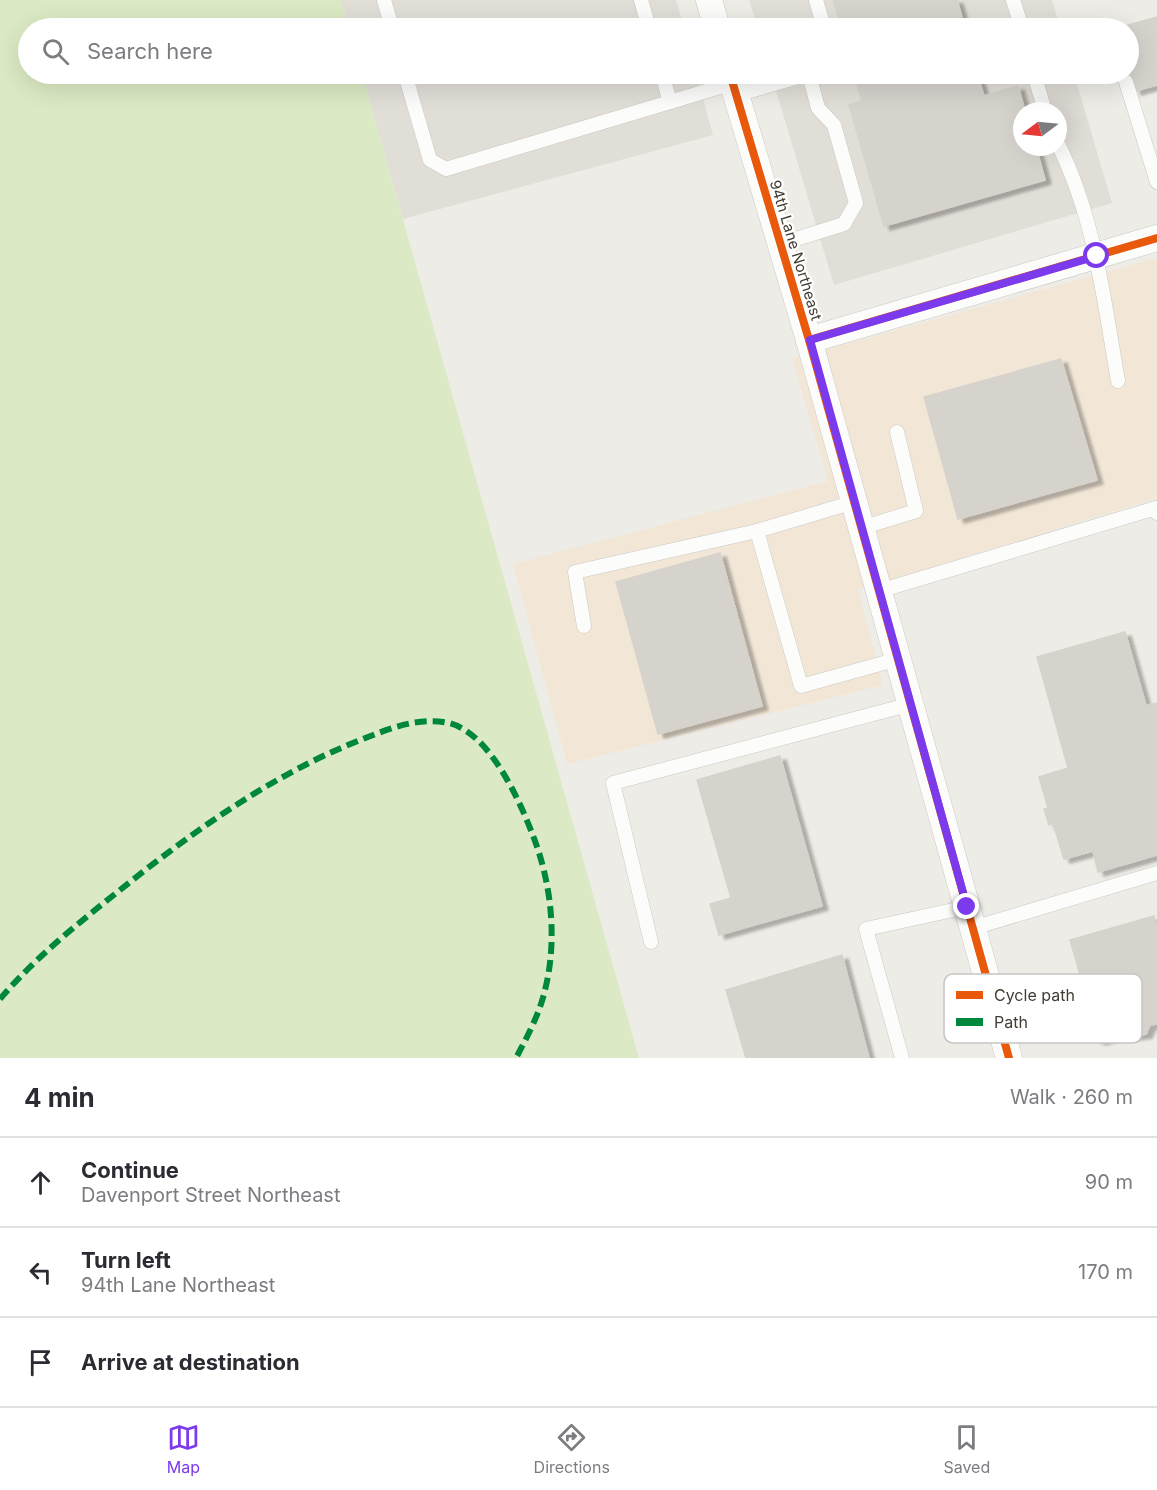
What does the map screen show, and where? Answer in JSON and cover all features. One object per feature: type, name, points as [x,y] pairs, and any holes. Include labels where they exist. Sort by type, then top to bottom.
[{"type":"street","points":[[709,0],[714,18]]},
{"type":"street","name":"94th Lane Northeast","points":[[733,84],[810,340],[986,974]]},
{"type":"street","points":[[810,340],[1157,238]]},
{"type":"street","name":"94th Lane Northeast","points":[[1005,1043],[1009,1058]]},
{"type":"lane","points":[[384,0],[389,18]]},
{"type":"lane","points":[[641,0],[646,18]]},
{"type":"lane","points":[[816,0],[821,18]]},
{"type":"lane","points":[[1013,0],[1019,18]]},
{"type":"lane","points":[[408,84],[430,160],[446,169],[733,84]]},
{"type":"lane","points":[[665,84],[670,102]]},
{"type":"lane","points":[[780,244],[844,224],[856,203],[834,125],[818,108],[811,84]]},
{"type":"lane","points":[[1037,84],[1042,102]]},
{"type":"lane","points":[[1127,84],[1157,182]]},
{"type":"lane","points":[[1064,156],[1074,175],[1097,256],[1118,381]]},
{"type":"lane","points":[[861,528],[916,511],[897,432]]},
{"type":"lane","points":[[584,626],[575,572],[758,531],[854,502]]},
{"type":"lane","points":[[879,591],[1156,508],[1157,513]]},
{"type":"lane","points":[[758,531],[801,686],[898,659]]},
{"type":"lane","points":[[651,942],[613,783],[911,704]]},
{"type":"lane","points":[[902,1058],[866,929],[970,918],[1157,873]]},
{"type":"shaded area","points":[[341,0],[676,0],[681,18],[346,18]]},
{"type":"shaded area","points":[[749,0],[1052,0],[1057,18],[755,18]]},
{"type":"shaded area","points":[[365,84],[699,84],[713,135],[403,219]]},
{"type":"shaded area","points":[[774,84],[1077,84],[1112,203],[834,285]]},
{"type":"shaded area","points":[[1157,258],[1157,498],[858,590],[883,685],[567,764],[513,564],[828,481],[792,359]]},
{"type":"green space","points":[[0,0],[341,0],[346,18],[18,18],[18,84],[365,84],[639,1058],[0,1058]]},
{"type":"building","points":[[833,0],[957,0],[962,18],[839,18]]},
{"type":"building","points":[[1157,17],[1157,85],[1135,91],[1133,84],[1139,84],[1139,22]]},
{"type":"building","points":[[857,84],[980,84],[984,96],[1018,86],[1022,102],[1013,102],[1013,156],[1038,156],[1045,180],[884,226],[849,105],[862,101]]},
{"type":"building","points":[[1061,359],[1097,480],[958,519],[924,397]]},
{"type":"building","points":[[720,553],[762,706],[658,734],[616,582]]},
{"type":"building","points":[[1125,632],[1146,706],[1157,703],[1157,855],[1098,872],[1093,851],[1064,859],[1053,823],[1049,825],[1044,809],[1048,808],[1039,777],[1068,768],[1037,657]]},
{"type":"building","points":[[780,756],[822,906],[719,935],[710,904],[731,898],[697,780]]},
{"type":"building","points":[[1154,916],[1157,929],[1157,1024],[1150,1025],[1146,1034],[1142,1035],[1142,974],[1080,974],[1070,940]]},
{"type":"building","points":[[842,955],[869,1058],[746,1058],[726,990]]},
{"type":"marked path","points":[[0,999],[41,957],[85,918],[174,848],[236,805],[334,751],[407,724],[439,721],[463,729],[477,739],[500,768],[526,818],[545,874],[552,940],[547,983],[533,1025],[516,1058]]},
{"type":"cycle path","points":[[733,84],[809,340],[986,974]]},
{"type":"cycle path","points":[[809,340],[1157,238]]},
{"type":"cycle path","points":[[1005,1043],[1009,1058]]},
{"type":"route","points":[[967,907],[810,340],[1097,256]]}]
